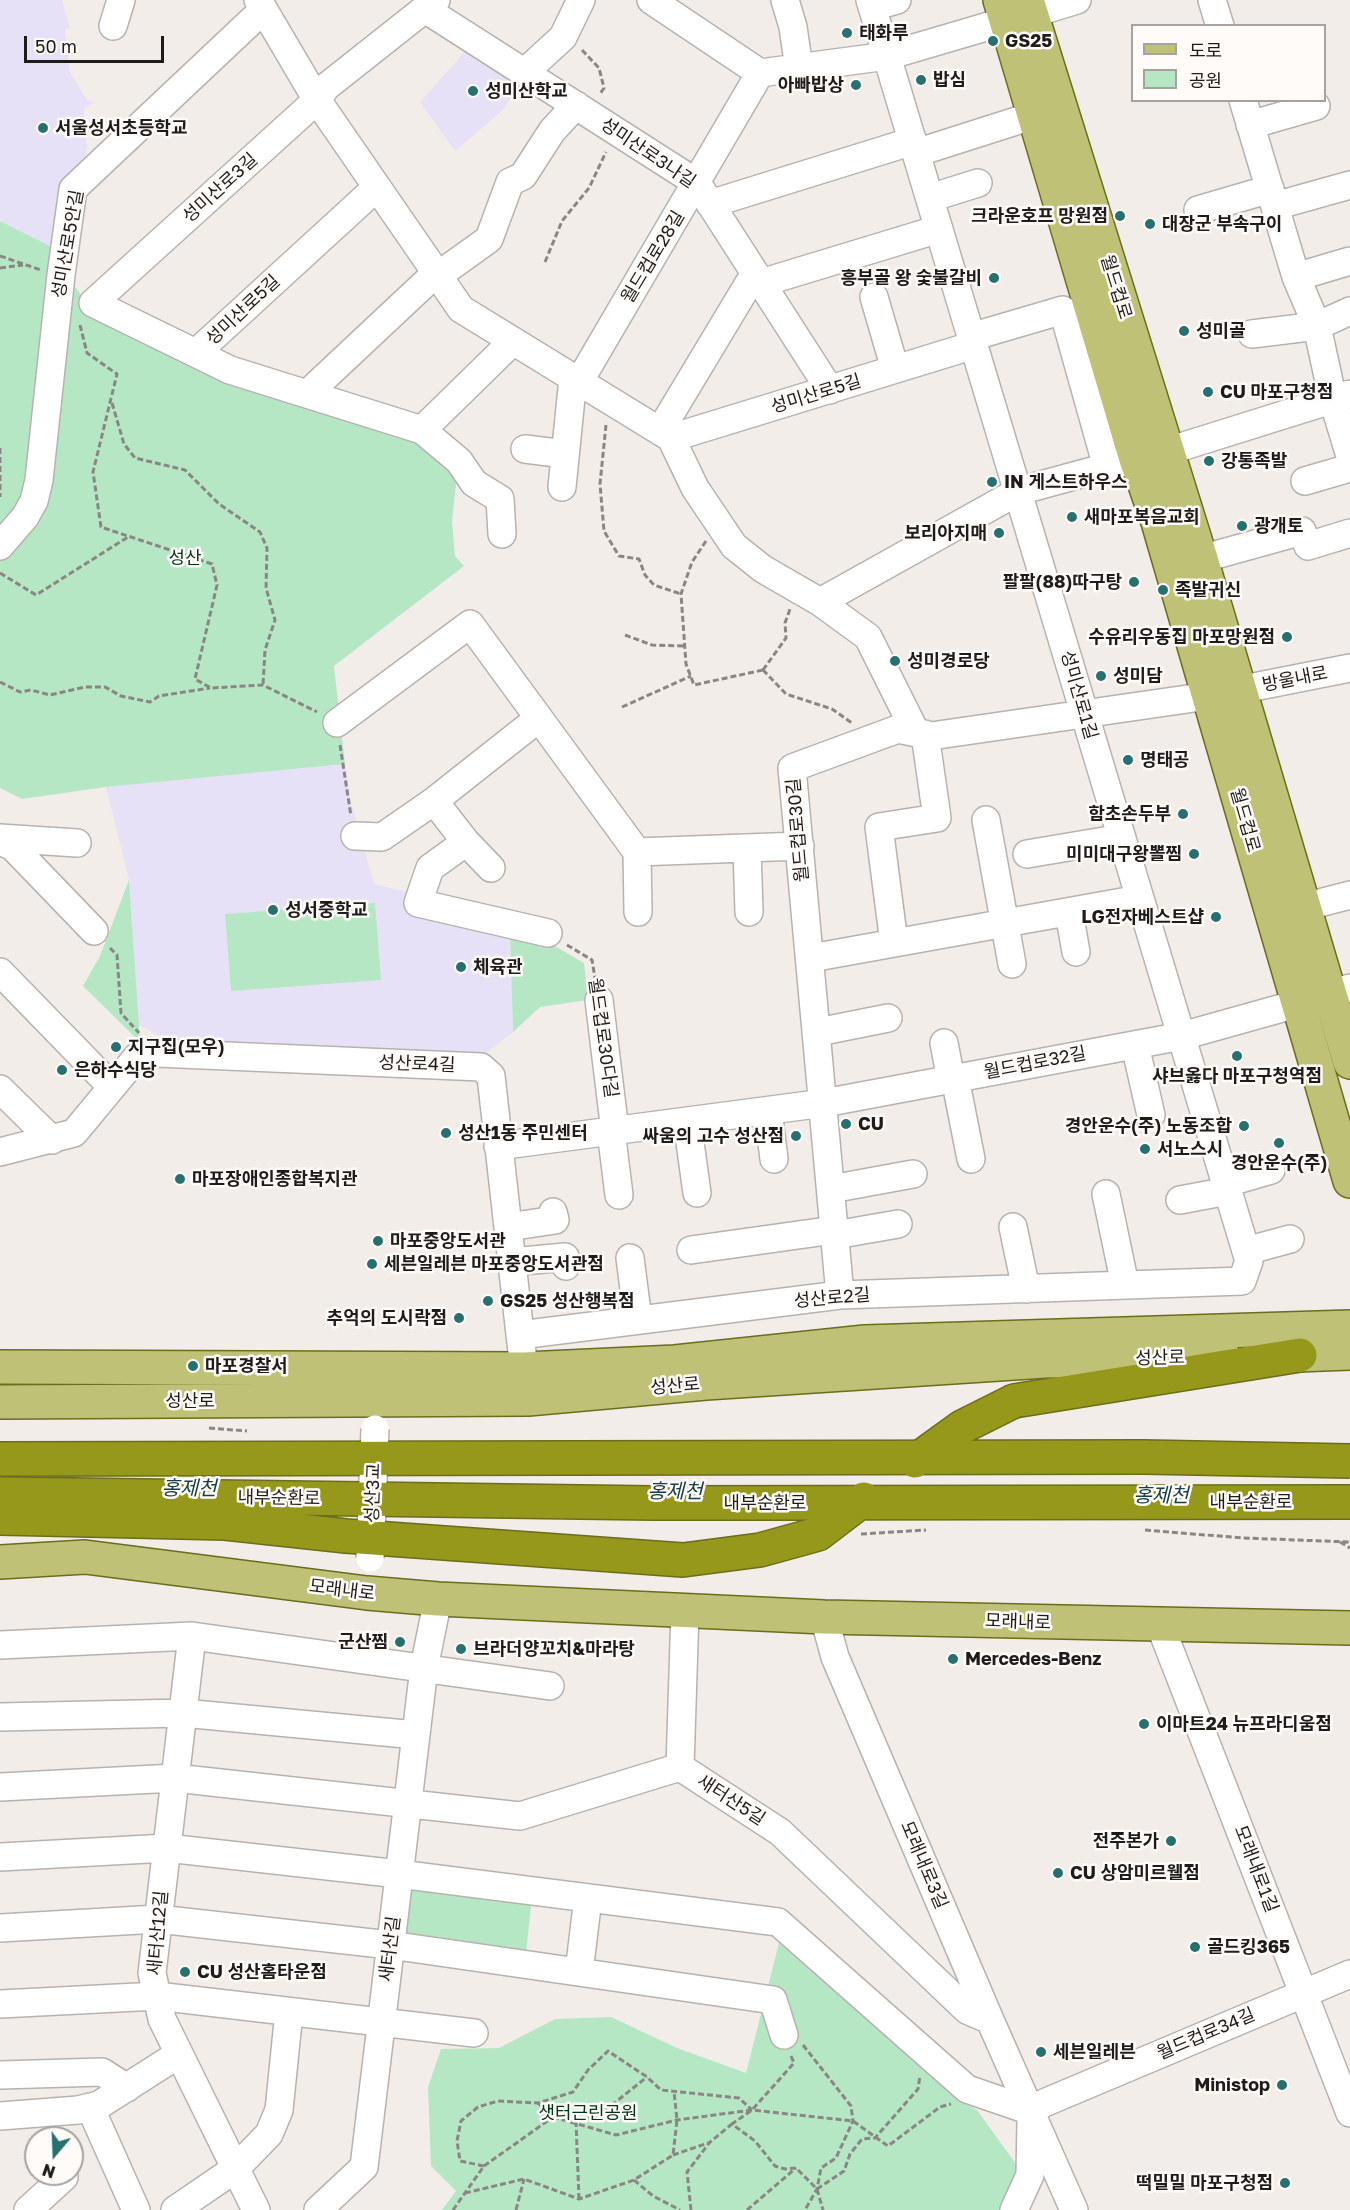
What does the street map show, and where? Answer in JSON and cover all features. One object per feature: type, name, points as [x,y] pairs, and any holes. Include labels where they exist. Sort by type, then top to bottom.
[{"type":"highway","points":[[0,1518],[225,1523],[346,1536],[683,1560],[760,1550],[818,1534],[962,1426],[1014,1401],[1300,1355]]},
{"type":"highway","points":[[0,1459],[1144,1457],[1350,1461]]},
{"type":"highway","name":"내부순환로","points":[[0,1494],[652,1503],[1350,1502]]},
{"type":"main road","name":"월드컵로","points":[[1016,9],[1035,114],[1122,463],[1196,579],[1240,690],[1304,907],[1326,995],[1350,1181]]},
{"type":"main road","name":"월드컵로","points":[[1016,9],[1168,451],[1196,579],[1208,696],[1235,785],[1348,1047]]},
{"type":"main road","points":[[1235,785],[1265,775]]},
{"type":"main road","points":[[0,1367],[526,1384],[675,1362],[865,1342],[1350,1327]]},
{"type":"main road","name":"성산로","points":[[0,1402],[375,1414],[526,1384],[718,1382],[1045,1361],[1350,1353]]},
{"type":"main road","name":"모래내로","points":[[0,1562],[84,1557],[368,1593],[438,1599],[824,1617],[1350,1628]]},
{"type":"street","points":[[113,26],[121,0]]},
{"type":"street","points":[[525,72],[563,37],[581,0]]},
{"type":"street","points":[[651,0],[760,73],[887,56],[1016,9],[1077,0]]},
{"type":"street","points":[[785,0],[793,27],[799,68]]},
{"type":"street","points":[[1212,0],[1219,24]]},
{"type":"street","name":"성미산로1길","points":[[879,2],[887,56],[1182,1036]]},
{"type":"street","name":"성미산로3나길","points":[[431,4],[525,72],[616,131],[704,193],[830,390]]},
{"type":"street","name":"성미산로3길","points":[[197,352],[93,303],[317,100],[326,87],[431,4]]},
{"type":"street","points":[[260,5],[317,100],[461,309],[665,434],[695,488],[734,546],[763,569],[809,595],[868,637],[920,733],[937,818],[879,827],[894,943]]},
{"type":"street","name":"성미산로5안길","points":[[0,546],[25,517],[34,501],[39,480],[60,275],[74,189],[78,182],[260,5]]},
{"type":"street","name":"월드컵로28길","points":[[576,380],[704,193],[760,73]]},
{"type":"street","points":[[1316,106],[1247,113],[1296,277],[1317,326],[1342,397],[1350,456]]},
{"type":"street","points":[[308,393],[436,273],[443,272],[489,238],[510,182],[523,176],[552,131],[583,109]]},
{"type":"street","points":[[704,193],[914,147],[1035,114]]},
{"type":"street","points":[[930,198],[978,183]]},
{"type":"street","points":[[1198,210],[1350,184]]},
{"type":"street","name":"성미산로5길","points":[[376,188],[197,352],[230,370],[422,430],[459,460],[474,483],[500,499],[502,534]]},
{"type":"street","points":[[665,434],[758,278],[939,229]]},
{"type":"street","points":[[1296,277],[1350,261]]},
{"type":"street","points":[[874,297],[895,369]]},
{"type":"street","points":[[809,595],[1019,491],[1122,463],[1063,310],[973,341]]},
{"type":"street","points":[[1252,334],[1317,326],[1350,311]]},
{"type":"street","points":[[422,430],[513,341]]},
{"type":"street","name":"성미산로5길","points":[[665,434],[830,390],[973,341]]},
{"type":"street","points":[[562,487],[576,380]]},
{"type":"street","points":[[1168,451],[1342,397]]},
{"type":"street","points":[[525,450],[565,454]]},
{"type":"street","points":[[1305,481],[1350,468]]},
{"type":"street","points":[[1196,579],[1302,531],[1308,546],[1350,533]]},
{"type":"street","points":[[338,723],[470,624],[637,852],[638,912]]},
{"type":"street","name":"방울내로","points":[[1240,690],[1350,668]]},
{"type":"street","name":"월드컵로30길","points":[[840,1295],[818,1032],[792,768],[898,729],[931,736],[1240,690]]},
{"type":"street","points":[[355,836],[382,837],[434,801],[538,718]]},
{"type":"street","points":[[434,801],[466,842],[491,868]]},
{"type":"street","points":[[986,820],[1012,964]]},
{"type":"street","points":[[1027,854],[1122,838]]},
{"type":"street","points":[[0,839],[78,843]]},
{"type":"street","points":[[0,839],[13,847],[94,931]]},
{"type":"street","points":[[466,842],[430,868],[418,903],[548,933]]},
{"type":"street","points":[[637,852],[800,846]]},
{"type":"street","points":[[747,848],[749,912]]},
{"type":"street","points":[[1304,907],[1350,894]]},
{"type":"street","points":[[811,958],[1140,899]]},
{"type":"street","points":[[1069,912],[1076,952]]},
{"type":"street","points":[[0,972],[112,1087]]},
{"type":"street","name":"월드컵로32길","points":[[498,1146],[824,1103],[1182,1036],[1326,995]]},
{"type":"street","name":"월드컵로30다길","points":[[599,1000],[613,1131]]},
{"type":"street","points":[[818,1032],[888,1018]]},
{"type":"street","name":"성산로2길","points":[[520,1335],[840,1295],[1242,1281],[1249,1261],[1182,1036]]},
{"type":"street","points":[[944,1043],[971,1159]]},
{"type":"street","points":[[1136,1045],[1151,1115]]},
{"type":"street","name":"성산로4길","points":[[0,1152],[74,1133],[137,1057],[157,1053],[481,1067],[490,1076],[526,1384]]},
{"type":"street","points":[[0,1089],[52,1140]]},
{"type":"street","points":[[768,1111],[774,1159]]},
{"type":"street","points":[[687,1121],[697,1193]]},
{"type":"street","points":[[613,1131],[619,1195]]},
{"type":"street","points":[[1180,1200],[1227,1187],[1271,1170]]},
{"type":"street","points":[[831,1189],[913,1174]]},
{"type":"street","points":[[1106,1194],[1125,1285]]},
{"type":"street","points":[[508,1227],[555,1220],[553,1212]]},
{"type":"street","points":[[691,1250],[898,1224]]},
{"type":"street","points":[[1013,1227],[1026,1289]]},
{"type":"street","points":[[1246,1251],[1290,1239]]},
{"type":"street","points":[[512,1262],[565,1257],[566,1266]]},
{"type":"street","points":[[630,1258],[638,1320]]},
{"type":"street","name":"성산3교","points":[[368,1593],[375,1414]]},
{"type":"street","name":"새터산길","points":[[318,2210],[364,2167],[424,1668],[438,1599]]},
{"type":"street","points":[[680,1767],[685,1611]]},
{"type":"street","name":"모래내로3길","points":[[824,1617],[835,1657],[1074,2210]]},
{"type":"street","name":"모래내로1길","points":[[1160,1625],[1350,2113]]},
{"type":"street","points":[[0,1645],[192,1636],[550,1686]]},
{"type":"street","name":"새터산12길","points":[[192,1636],[152,1973],[162,2019],[256,2210]]},
{"type":"street","points":[[0,1717],[183,1713],[416,1736]]},
{"type":"street","name":"새터산5길","points":[[0,1787],[175,1778],[520,1816],[680,1767],[780,1832],[967,2010],[990,2020]]},
{"type":"street","points":[[0,1857],[167,1848],[399,1874],[778,1922],[967,2089],[1031,2111]]},
{"type":"street","points":[[579,1972],[588,1898]]},
{"type":"street","points":[[0,1928],[158,1919],[390,1945],[773,2000],[784,2035]]},
{"type":"street","name":"월드컵로34길","points":[[1031,2111],[1044,2103],[1350,1974]]},
{"type":"street","points":[[0,2004],[157,1996],[474,2033]]},
{"type":"street","points":[[175,2210],[236,2169],[269,2134],[279,2110],[289,2012]]},
{"type":"street","points":[[0,2116],[90,2107],[127,2088],[179,2054]]},
{"type":"street","points":[[0,2075],[102,2072],[127,2088]]},
{"type":"street","points":[[90,2107],[136,2210]]},
{"type":"street","name":"모래내로3길","points":[[1014,2210],[1030,2175],[1031,2111]]},
{"type":"street","points":[[28,2210],[54,2186]]},
{"type":"path","points":[[563,37],[585,52],[599,68],[604,88],[583,109]]},
{"type":"path","points":[[545,262],[562,222],[589,188],[616,131]]},
{"type":"path","points":[[0,256],[60,275]]},
{"type":"path","points":[[0,268],[25,265]]},
{"type":"path","points":[[57,306],[78,316],[87,353],[117,374],[93,472],[101,527],[128,537],[147,540],[212,564],[217,585],[195,679],[211,688]]},
{"type":"path","points":[[609,400],[600,484],[604,531],[619,556],[639,559],[645,575],[654,585],[681,594]]},
{"type":"path","points":[[111,402],[124,444],[135,458],[185,470],[219,504],[260,532],[267,548],[266,588],[274,620],[265,650],[263,685]]},
{"type":"path","points":[[0,448],[0,497]]},
{"type":"path","points":[[718,522],[692,562],[681,594],[686,664],[694,685],[763,670],[786,638],[785,623],[809,595]]},
{"type":"path","points":[[0,573],[36,595],[128,537]]},
{"type":"path","points":[[625,635],[652,645],[685,646]]},
{"type":"path","points":[[763,670],[786,694],[832,709],[874,736]]},
{"type":"path","points":[[622,707],[691,676]]},
{"type":"path","points":[[0,682],[20,692],[31,690],[50,695],[85,687],[105,687],[121,696],[150,702],[159,696],[211,688],[263,685],[338,723],[343,781],[355,836]]},
{"type":"path","points":[[94,931],[117,955],[121,1013],[157,1053]]},
{"type":"path","name":"월드컵로30다길","points":[[548,933],[592,960],[599,1000]]},
{"type":"path","points":[[1138,1529],[1350,1542]]},
{"type":"path","points":[[858,1534],[928,1530]]},
{"type":"path","points":[[1338,1541],[1350,1548]]},
{"type":"path","points":[[691,2210],[687,2172],[710,2142],[752,2110],[794,2063],[784,2035],[793,2035],[800,2040],[851,2106],[853,2121],[836,2158],[821,2169],[817,2189],[805,2210]]},
{"type":"path","points":[[484,2166],[460,2161],[457,2141],[461,2121],[478,2107],[498,2101],[538,2103],[573,2092],[588,2070],[608,2051],[648,2077],[661,2090],[739,2098],[752,2110]]},
{"type":"path","points":[[817,2189],[844,2171],[850,2154],[862,2139],[876,2138],[918,2089],[924,2051]]},
{"type":"path","points":[[576,2122],[598,2116],[648,2077]]},
{"type":"path","points":[[673,2156],[677,2120],[674,2091]]},
{"type":"path","points":[[538,2103],[553,2117],[616,2135],[677,2120],[752,2110],[853,2121],[888,2146],[940,2107]]},
{"type":"path","points":[[453,2210],[484,2166],[553,2117]]},
{"type":"path","points":[[576,2122],[579,2199]]},
{"type":"path","points":[[732,2124],[755,2141],[775,2166],[785,2169],[796,2168]]},
{"type":"path","points":[[464,2193],[524,2179],[579,2199],[634,2180],[673,2156],[710,2142]]},
{"type":"path","points":[[796,2168],[817,2189],[823,2210]]},
{"type":"path","points":[[747,2210],[796,2168]]},
{"type":"path","points":[[516,2210],[524,2179]]},
{"type":"path","points":[[634,2180],[653,2196],[680,2210]]},
{"type":"shaded area","name":"서울성서초등학교","points":[[0,0],[62,0],[70,28],[65,30],[69,70],[87,100],[94,102],[84,109],[87,147],[84,166],[56,249],[0,221]]},
{"type":"shaded area","name":"성미산학교","points":[[470,46],[522,80],[503,110],[455,151],[420,102]]},
{"type":"shaded area","name":"성서중학교","points":[[345,764],[351,802],[374,884],[412,893],[510,933],[513,1032],[484,1055],[172,1043],[139,1025],[129,880],[106,787]]},
{"type":"green space","name":"성산","points":[[0,221],[56,249],[69,279],[86,301],[411,430],[458,465],[452,522],[455,556],[464,566],[334,666],[345,764],[106,787],[22,799],[0,788]]},
{"type":"green space","points":[[129,880],[140,1042],[83,986],[100,956]]},
{"type":"green space","points":[[375,903],[381,980],[231,991],[225,914]]},
{"type":"green space","points":[[510,933],[546,941],[584,963],[588,1000],[540,1007],[513,1032]]},
{"type":"green space","points":[[405,1884],[532,1897],[526,1953],[399,1939]]},
{"type":"green space","name":"샛터근린공원","points":[[779,1943],[952,2094],[977,2110],[1024,2175],[1005,2210],[442,2210],[456,2191],[431,2166],[428,2087],[441,2049],[499,2048],[555,2019],[611,2017],[677,2048],[746,2073]]},
{"type":"pier","points":[[0,1446],[1350,1454],[1350,1508],[226,1509],[0,1516]]},
{"type":"place","name":"태화루","points":[[847,33]]},
{"type":"place","name":"GS25","points":[[993,41]]},
{"type":"place","name":"밥심","points":[[921,80]]},
{"type":"place","name":"아빠밥상","points":[[856,85]]},
{"type":"place","name":"성미산학교","points":[[473,91]]},
{"type":"place","name":"서울성서초등학교","points":[[43,128]]},
{"type":"place","name":"크라운호프 망원점","points":[[1120,216]]},
{"type":"place","name":"대장군 부속구이","points":[[1150,224]]},
{"type":"place","name":"흥부골 왕 숯불갈비","points":[[994,278]]},
{"type":"place","name":"성미골","points":[[1184,331]]},
{"type":"place","name":"CU 마포구청점","points":[[1208,392]]},
{"type":"place","name":"강통족발","points":[[1209,461]]},
{"type":"place","name":"IN 게스트하우스","points":[[992,482]]},
{"type":"place","name":"새마포복음교회","points":[[1072,517]]},
{"type":"place","name":"광개토","points":[[1242,526]]},
{"type":"place","name":"보리아지매","points":[[999,533]]},
{"type":"place","name":"팔팔(88)따구탕","points":[[1134,582]]},
{"type":"place","name":"족발귀신","points":[[1163,590]]},
{"type":"place","name":"수유리우동집 마포망원점","points":[[1287,637]]},
{"type":"place","name":"성미경로당","points":[[895,661]]},
{"type":"place","name":"성미담","points":[[1101,676]]},
{"type":"place","name":"명태공","points":[[1128,760]]},
{"type":"place","name":"함초손두부","points":[[1183,814]]},
{"type":"place","name":"미미대구왕뽈찜","points":[[1194,854]]},
{"type":"place","name":"성서중학교","points":[[273,910]]},
{"type":"place","name":"LG전자베스트샵","points":[[1216,917]]},
{"type":"place","name":"체육관","points":[[461,967]]},
{"type":"place","name":"지구집(모우)","points":[[116,1047]]},
{"type":"place","name":"샤브옳다 마포구청역점","points":[[1237,1056]]},
{"type":"place","name":"은하수식당","points":[[62,1070]]},
{"type":"place","name":"CU","points":[[846,1124]]},
{"type":"place","name":"경안운수(주) 노동조합","points":[[1244,1126]]},
{"type":"place","name":"성산1동 주민센터","points":[[446,1133]]},
{"type":"place","name":"싸움의 고수 성산점","points":[[796,1136]]},
{"type":"place","name":"경안운수(주)","points":[[1279,1143]]},
{"type":"place","name":"서노스시","points":[[1145,1149]]},
{"type":"place","name":"마포장애인종합복지관","points":[[180,1179]]},
{"type":"place","name":"마포중앙도서관","points":[[378,1241]]},
{"type":"place","name":"세븐일레븐 마포중앙도서관점","points":[[372,1264]]},
{"type":"place","name":"GS25 성산행복점","points":[[488,1301]]},
{"type":"place","name":"추억의 도시락점","points":[[459,1318]]},
{"type":"place","name":"마포경찰서","points":[[193,1366]]},
{"type":"place","name":"군산찜","points":[[400,1642]]},
{"type":"place","name":"브라더양꼬치&마라탕","points":[[461,1649]]},
{"type":"place","name":"Mercedes-Benz","points":[[953,1659]]},
{"type":"place","name":"이마트24 뉴프라디움점","points":[[1144,1724]]},
{"type":"place","name":"전주본가","points":[[1171,1841]]},
{"type":"place","name":"CU 상암미르웰점","points":[[1058,1873]]},
{"type":"place","name":"골드킹365","points":[[1195,1947]]},
{"type":"place","name":"CU 성산홈타운점","points":[[185,1972]]},
{"type":"place","name":"세븐일레븐","points":[[1041,2052]]},
{"type":"place","name":"Ministop","points":[[1282,2085]]},
{"type":"place","name":"떡밀밀 마포구청점","points":[[1285,2183]]},
{"type":"water label","name":"홍제천","points":[[189,1489]]},
{"type":"water label","name":"홍제천","points":[[675,1492]]},
{"type":"water label","name":"홍제천","points":[[1161,1496]]}]
